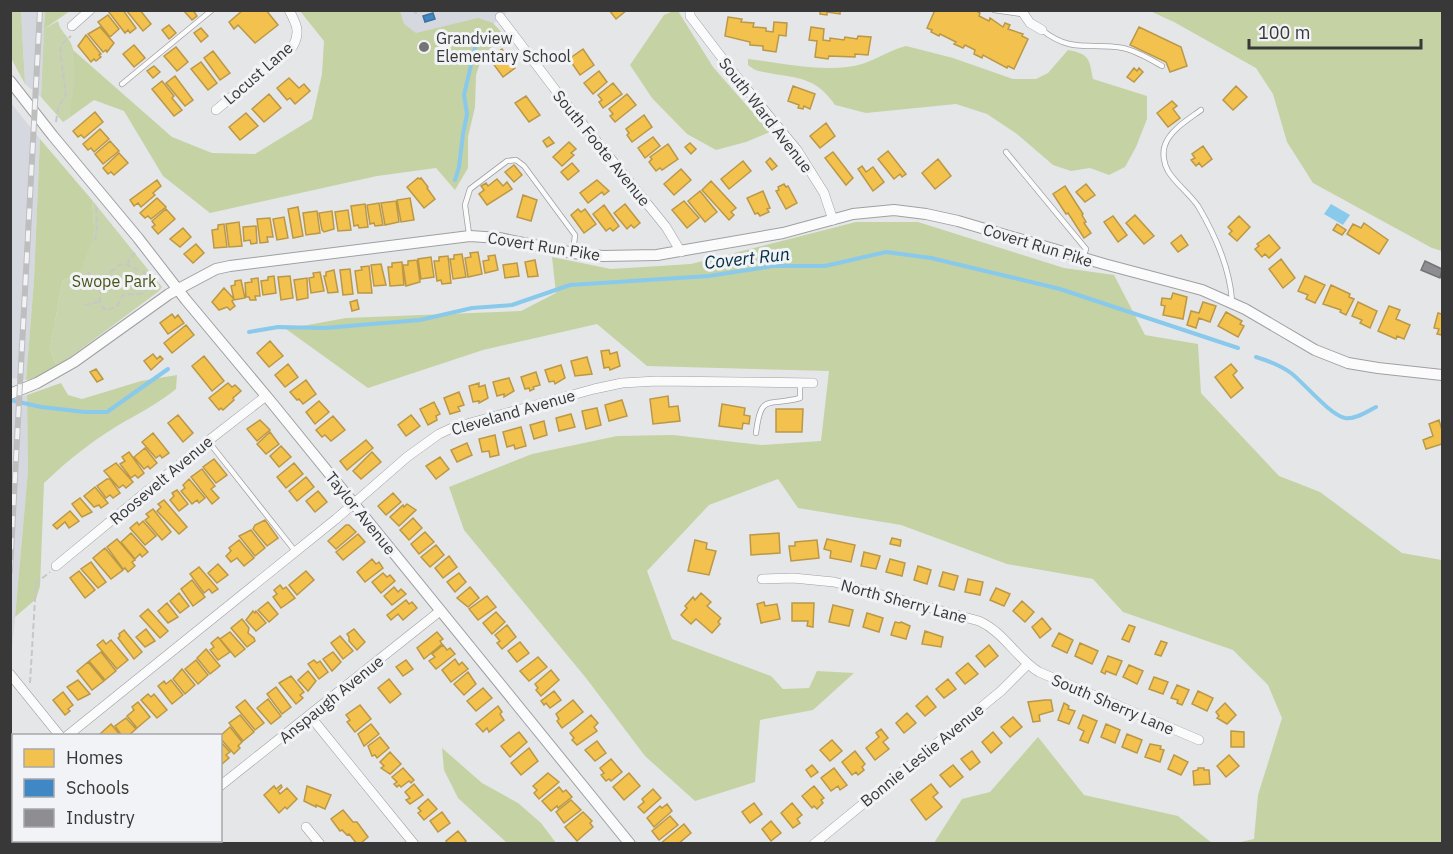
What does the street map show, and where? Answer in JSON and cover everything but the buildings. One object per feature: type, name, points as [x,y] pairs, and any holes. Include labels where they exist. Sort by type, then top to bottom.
[{"type":"street","points":[[71,31],[90,10]]},
{"type":"street","name":"Locust Lane","points":[[216,110],[293,46],[298,35],[298,27],[289,10]]},
{"type":"street","name":"South Ward Avenue","points":[[690,13],[732,72],[797,150],[824,193],[833,220]]},
{"type":"street","points":[[1023,13],[1030,23],[1042,30]]},
{"type":"street","name":"South Foote Avenue","points":[[499,14],[544,76],[666,227],[681,252]]},
{"type":"street","name":"Taylor Avenue","points":[[10,81],[630,843]]},
{"type":"street","name":"Covert Run Pike","points":[[10,394],[37,383],[74,362],[178,289],[216,269],[230,266],[470,236],[499,238],[573,253],[603,256],[657,255],[783,233],[853,214],[891,210],[958,221],[1085,253],[1186,285],[1232,303],[1330,357],[1360,366],[1443,375]]},
{"type":"street","name":"Cleveland Avenue","points":[[68,734],[353,504],[407,457],[452,428],[475,420],[622,383],[657,381],[813,383]]},
{"type":"street","name":"Roosevelt Avenue","points":[[57,566],[266,396]]},
{"type":"street","name":"North Sherry Lane","points":[[762,579],[793,578],[834,582],[979,621],[991,627],[1027,665]]},
{"type":"street","name":"Anspaugh Avenue","points":[[222,784],[440,611]]},
{"type":"street","name":"South Sherry Lane","points":[[1027,665],[1199,740]]},
{"type":"street","name":"Bonnie Leslie Avenue","points":[[814,843],[1001,691],[1027,665]]},
{"type":"street","points":[[10,674],[59,734]]},
{"type":"street","points":[[310,716],[414,843]]},
{"type":"street","points":[[306,827],[320,843]]},
{"type":"lane","points":[[122,84],[212,10]]},
{"type":"lane","points":[[994,10],[1023,13]]},
{"type":"lane","points":[[1042,30],[1052,39],[1062,43],[1121,48],[1146,57],[1162,66]]},
{"type":"lane","points":[[1201,110],[1173,132],[1166,142],[1163,152],[1164,162],[1168,171],[1197,206],[1215,243],[1230,282],[1232,303]]},
{"type":"lane","points":[[1006,152],[1085,253]]},
{"type":"lane","points":[[470,236],[465,205],[470,189],[507,161],[516,160],[524,166],[575,235],[573,253]]},
{"type":"lane","points":[[1085,253],[1088,241]]},
{"type":"lane","points":[[756,433],[759,411],[764,405],[800,398],[800,383]]},
{"type":"lane","points":[[208,441],[295,551]]},
{"type":"path","points":[[412,10],[416,13],[426,10]]},
{"type":"path","points":[[53,136],[58,108],[66,94],[60,51],[71,31]]},
{"type":"path","points":[[94,185],[97,229],[95,240]]},
{"type":"path","points":[[128,265],[132,255],[145,246]]},
{"type":"path","points":[[97,283],[119,265],[128,265],[147,274]]},
{"type":"path","points":[[85,286],[90,270]]},
{"type":"path","points":[[147,274],[153,271]]},
{"type":"path","points":[[143,293],[149,283],[147,274]]},
{"type":"path","points":[[87,281],[97,283]]},
{"type":"path","points":[[97,283],[101,291],[102,308],[111,310],[117,307],[123,294],[143,293]]},
{"type":"path","points":[[143,293],[146,298]]},
{"type":"path","points":[[84,305],[100,301]]},
{"type":"path","points":[[30,684],[36,583],[57,566]]},
{"type":"shaded area","points":[[21,11],[45,11],[41,97],[25,84]]},
{"type":"shaded area","name":"Grandview Elementary School","points":[[354,11],[509,11],[416,86]]},
{"type":"shaded area","points":[[11,103],[40,139],[34,280],[26,380],[11,378]]},
{"type":"shaded area","points":[[27,395],[28,471],[12,649],[12,399]]},
{"type":"green space","points":[[46,10],[70,11],[44,29]]},
{"type":"green space","points":[[10,11],[21,11],[25,84],[11,58]]},
{"type":"green space","points":[[300,11],[400,11],[404,24],[416,33],[478,18],[493,23],[504,35],[482,57],[476,75],[475,107],[468,137],[468,168],[455,190],[436,168],[377,176],[210,213],[163,176],[124,111],[94,100],[69,118],[75,78],[73,50],[172,137],[212,153],[255,154],[312,119],[322,74],[324,41]]},
{"type":"green space","points":[[678,11],[713,67],[770,132],[746,142],[716,150],[687,134],[652,98],[630,65],[664,15]]},
{"type":"green space","points":[[1150,11],[1442,11],[1442,251],[1432,248],[1313,183],[1287,142],[1273,94],[1256,68]]},
{"type":"green space","points":[[58,21],[71,43],[75,63],[75,82],[69,118],[63,122],[41,97],[44,29]]},
{"type":"green space","points":[[906,46],[953,58],[1013,79],[1036,79],[1048,73],[1068,50],[1081,53],[1087,59],[1093,79],[1147,96],[1147,119],[1125,167],[1109,175],[1090,168],[1071,171],[1053,165],[1017,134],[987,114],[956,104],[866,113],[835,105],[822,90],[809,82],[760,71],[748,65],[748,59],[805,67],[848,67],[862,64]]},
{"type":"green space","points":[[40,139],[92,200],[94,225],[92,241],[79,275],[63,279],[50,349],[57,367],[36,379],[26,380],[34,280]]},
{"type":"green space","name":"Swope Park","points":[[92,200],[162,287],[57,367],[50,349],[63,279],[73,278],[94,225]]},
{"type":"green space","points":[[856,222],[918,222],[1064,268],[1114,275],[1145,335],[1198,344],[1201,393],[1279,476],[1320,492],[1402,553],[1442,560],[1442,843],[1236,843],[1254,839],[1258,795],[1282,718],[1268,685],[1233,650],[1123,612],[1093,579],[1007,564],[901,525],[798,508],[778,479],[709,505],[647,571],[672,639],[771,676],[783,689],[809,688],[817,671],[854,673],[813,710],[760,720],[755,782],[695,801],[645,756],[586,678],[464,530],[449,487],[532,454],[617,436],[673,435],[761,445],[821,441],[829,371],[647,366],[597,324],[483,350],[368,388],[286,329],[346,318],[521,311],[556,293],[552,257],[611,269],[691,264]]},
{"type":"green space","points":[[177,375],[176,389],[98,439],[44,483],[40,586],[36,599],[15,617],[28,471],[27,395],[61,383],[68,395],[82,399],[141,381]]},
{"type":"green space","points":[[1038,737],[1084,795],[1178,816],[1212,843],[934,843],[962,799],[990,792]]},
{"type":"green space","points":[[442,748],[482,783],[518,803],[541,823],[556,843],[507,843],[458,798],[444,770]]},
{"type":"water","points":[[1331,204],[1350,215],[1343,225],[1324,214]]},
{"type":"waterway","points":[[455,180],[467,114],[464,95],[476,44]]},
{"type":"waterway","name":"Covert Run","points":[[249,332],[278,327],[325,328],[420,320],[472,308],[512,305],[570,285],[709,276],[773,266],[825,266],[886,252],[931,258],[1060,289],[1238,348]]},
{"type":"waterway","name":"Covert Run","points":[[1256,357],[1291,373],[1339,416],[1353,418],[1376,407]]},
{"type":"waterway","name":"Covert Run","points":[[10,400],[41,407],[107,412],[168,369]]},
{"type":"railway","points":[[10,571],[40,10]]},
{"type":"place","name":"Grandview Elementary School","points":[[424,47]]}]
